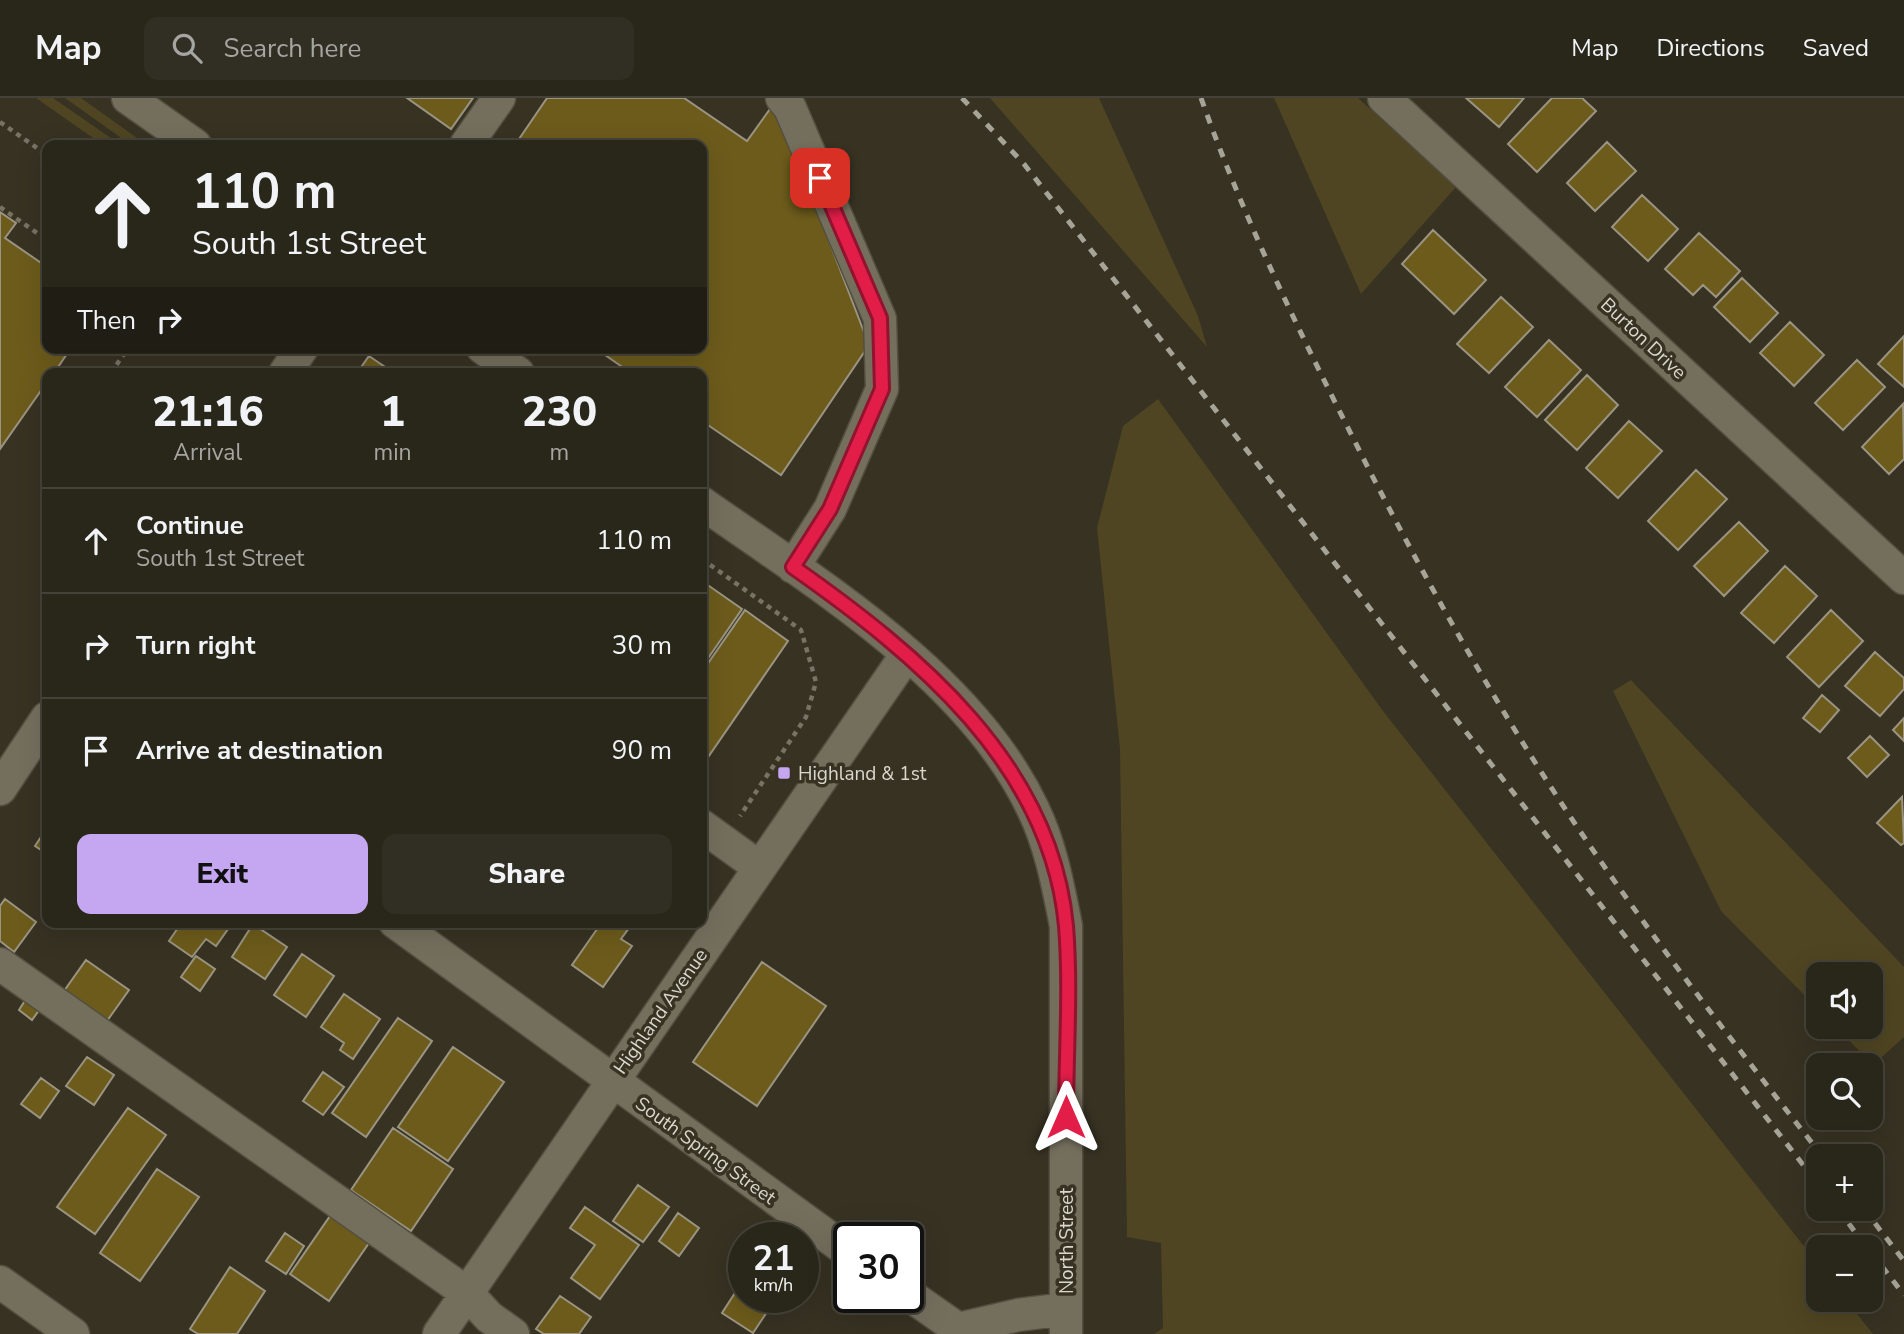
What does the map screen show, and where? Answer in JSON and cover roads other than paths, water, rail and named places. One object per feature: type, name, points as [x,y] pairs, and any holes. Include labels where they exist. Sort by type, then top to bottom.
[{"type":"street","points":[[128,98],[188,140]]},
{"type":"street","points":[[470,140],[499,98]]},
{"type":"street","points":[[782,98],[790,108],[880,318],[882,389],[830,509],[793,567]]},
{"type":"street","name":"Burton Drive","points":[[1384,98],[1904,578]]},
{"type":"street","points":[[491,354],[511,368]]},
{"type":"street","name":"North Street","points":[[707,507],[857,612],[906,654],[953,698],[1004,760],[1032,807],[1044,835],[1066,926],[1066,1321]]},
{"type":"street","name":"Highland Avenue","points":[[439,1334],[906,654]]},
{"type":"street","points":[[0,789],[42,726]]},
{"type":"street","points":[[712,834],[759,867]]},
{"type":"street","name":"South Spring Street","points":[[403,928],[833,1240]]},
{"type":"street","points":[[0,964],[467,1293],[489,1317],[513,1334]]},
{"type":"street","points":[[0,1282],[73,1334]]},
{"type":"street","points":[[924,1305],[962,1332],[1018,1315],[1066,1321]]},
{"type":"railway","points":[[962,98],[1024,164],[1806,1169]]},
{"type":"railway","points":[[1201,98],[1251,223],[1307,346],[1401,531],[1487,685],[1610,875],[1813,1144]]},
{"type":"railway","points":[[1847,1221],[1857,1235]]},
{"type":"railway","points":[[1873,1221],[1904,1261]]},
{"type":"railway","points":[[1883,1268],[1904,1295]]},
{"type":"place","name":"Highland & 1st","points":[[784,773]]}]
